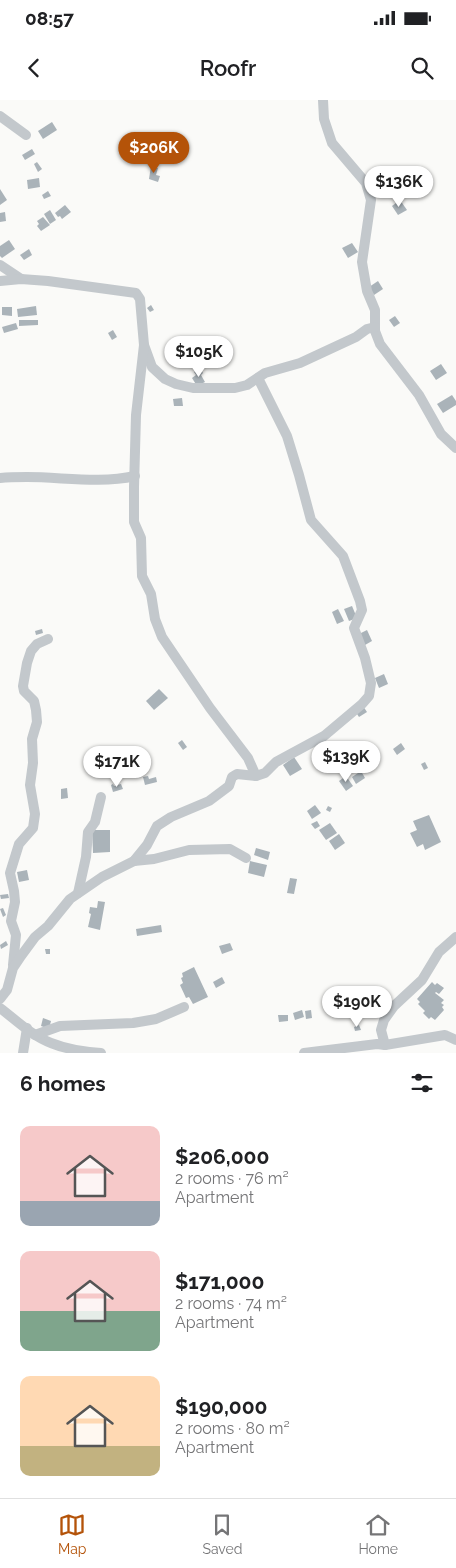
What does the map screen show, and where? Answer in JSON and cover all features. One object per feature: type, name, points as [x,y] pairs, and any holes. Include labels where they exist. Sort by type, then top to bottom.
[{"type":"street","points":[[323,100],[324,119],[332,143],[366,183],[369,191],[371,200],[362,262],[367,291],[375,310],[375,327],[380,344],[419,395],[441,434],[456,448]]},
{"type":"street","points":[[0,116],[26,135]]},
{"type":"street","points":[[0,265],[21,279]]},
{"type":"street","points":[[0,281],[21,279],[136,293],[140,299],[144,345],[136,416],[134,522],[141,538],[142,576],[151,594],[155,619],[162,637],[206,702],[248,758],[256,776]]},
{"type":"street","points":[[144,345],[152,367],[165,379],[193,388],[235,388],[247,385],[273,370],[300,363],[356,337],[367,329],[375,327]]},
{"type":"street","points":[[134,861],[147,845],[157,826],[172,817],[209,801],[229,786],[232,777],[238,774],[247,773],[256,776],[265,773],[276,762],[324,736],[369,696],[371,683],[366,658],[354,628],[362,610],[360,601],[343,556],[311,520],[287,436],[258,378]]},
{"type":"street","points":[[0,478],[54,477],[118,480],[135,476]]},
{"type":"street","points":[[0,999],[7,990],[13,968],[16,936],[12,921],[15,902],[10,873],[19,844],[33,828],[35,814],[30,785],[33,763],[32,739],[37,722],[36,710],[34,701],[24,690],[23,686],[31,651],[37,644],[48,639]]},
{"type":"street","points":[[78,893],[86,856],[88,832],[95,822],[101,798]]},
{"type":"street","points":[[13,968],[36,937],[48,926],[70,899],[102,877],[134,861],[154,859],[189,850],[230,849],[246,858]]},
{"type":"street","points":[[385,1045],[381,1030],[384,1020],[394,1006],[422,980],[439,952],[456,937]]},
{"type":"street","points":[[31,1032],[60,1026],[133,1023],[156,1018],[184,1007]]},
{"type":"street","points":[[0,1008],[31,1032],[51,1044],[101,1053]]},
{"type":"street","points":[[23,1053],[31,1032]]},
{"type":"street","points":[[304,1053],[363,1050],[377,1044],[385,1045],[444,1035],[456,1040]]},
{"type":"building","points":[[52,122],[57,130],[43,139],[38,131]]},
{"type":"building","points":[[32,149],[35,154],[25,160],[22,155]]},
{"type":"building","points":[[37,162],[42,169],[38,172],[34,164]]},
{"type":"building","points":[[151,166],[158,168],[156,175],[160,176],[158,182],[149,179]]},
{"type":"building","points":[[39,178],[40,187],[28,189],[27,180]]},
{"type":"building","points":[[0,189],[7,200],[0,205]]},
{"type":"building","points":[[48,191],[51,196],[44,199],[42,195]]},
{"type":"building","points":[[400,200],[407,210],[398,215],[392,206]]},
{"type":"building","points":[[65,205],[71,212],[62,219],[55,213]]},
{"type":"building","points":[[50,210],[56,220],[50,224],[44,214]]},
{"type":"building","points":[[5,212],[6,221],[0,222],[0,213]]},
{"type":"building","points":[[43,217],[50,225],[41,231],[37,226],[39,224],[37,221]]},
{"type":"building","points":[[9,240],[15,249],[2,258],[0,256],[0,246]]},
{"type":"building","points":[[352,243],[358,252],[348,258],[342,248]]},
{"type":"building","points":[[29,249],[32,255],[24,260],[20,255]]},
{"type":"building","points":[[378,281],[383,289],[374,295],[369,287]]},
{"type":"building","points":[[151,305],[154,310],[150,312],[147,308]]},
{"type":"building","points":[[36,306],[37,315],[18,317],[17,309]]},
{"type":"building","points":[[2,307],[12,307],[12,316],[2,315]]},
{"type":"building","points":[[395,316],[400,323],[394,327],[389,320]]},
{"type":"building","points":[[19,320],[38,320],[38,325],[19,326]]},
{"type":"building","points":[[16,323],[18,329],[4,333],[2,327]]},
{"type":"building","points":[[113,330],[117,337],[112,340],[108,333]]},
{"type":"building","points":[[196,355],[202,365],[196,368],[191,357]]},
{"type":"building","points":[[441,364],[447,373],[436,380],[430,371]]},
{"type":"building","points":[[200,368],[205,382],[197,386],[192,378],[196,375],[194,372]]},
{"type":"building","points":[[452,395],[456,405],[443,413],[437,404]]},
{"type":"building","points":[[182,398],[183,406],[174,406],[173,399]]},
{"type":"building","points":[[352,606],[357,618],[349,621],[344,609]]},
{"type":"building","points":[[338,609],[344,621],[337,624],[332,612]]},
{"type":"building","points":[[42,629],[43,633],[36,635],[35,631]]},
{"type":"building","points":[[367,630],[372,641],[365,645],[359,634]]},
{"type":"building","points":[[384,674],[388,684],[379,688],[375,678]]},
{"type":"building","points":[[159,689],[168,698],[154,710],[146,701]]},
{"type":"building","points":[[363,706],[367,712],[359,717],[355,711]]},
{"type":"building","points":[[182,740],[187,747],[183,750],[178,743]]},
{"type":"building","points":[[401,743],[405,749],[397,755],[393,749]]},
{"type":"building","points":[[146,754],[149,759],[144,762],[142,757]]},
{"type":"building","points":[[294,757],[302,769],[290,776],[283,765]]},
{"type":"building","points":[[425,762],[428,768],[424,770],[421,764]]},
{"type":"building","points":[[361,771],[365,778],[356,784],[352,777]]},
{"type":"building","points":[[148,776],[149,779],[156,777],[157,782],[145,785],[143,777]]},
{"type":"building","points":[[346,776],[353,786],[346,791],[339,781]]},
{"type":"building","points":[[113,784],[114,786],[121,784],[123,789],[113,792],[111,785]]},
{"type":"building","points":[[67,788],[68,798],[61,799],[61,789]]},
{"type":"building","points":[[315,805],[321,813],[312,819],[307,811]]},
{"type":"building","points":[[328,806],[332,808],[330,812],[326,810]]},
{"type":"building","points":[[429,815],[441,842],[425,850],[423,844],[417,847],[410,833],[417,830],[413,821]]},
{"type":"building","points":[[317,821],[320,826],[315,829],[311,824]]},
{"type":"building","points":[[330,823],[337,833],[326,840],[319,830]]},
{"type":"building","points":[[92,830],[110,830],[110,852],[93,853]]},
{"type":"building","points":[[339,834],[345,843],[335,850],[329,841]]},
{"type":"building","points":[[256,848],[270,852],[268,860],[254,855]]},
{"type":"building","points":[[250,861],[267,865],[264,877],[248,873]]},
{"type":"building","points":[[27,870],[29,880],[19,882],[17,872]]},
{"type":"building","points":[[290,878],[297,879],[294,894],[287,893]]},
{"type":"building","points":[[8,894],[9,898],[1,899],[0,895]]},
{"type":"building","points":[[98,901],[105,902],[100,930],[88,927],[91,914],[89,913],[90,907],[97,908]]},
{"type":"building","points":[[3,908],[6,915],[3,917],[0,909]]},
{"type":"building","points":[[161,925],[162,932],[137,936],[136,929]]},
{"type":"building","points":[[6,941],[8,945],[1,949],[0,945]]},
{"type":"building","points":[[230,943],[233,950],[222,954],[219,946]]},
{"type":"building","points":[[45,949],[50,949],[50,954],[46,954]]},
{"type":"building","points":[[194,967],[208,997],[193,1004],[189,997],[186,998],[180,985],[183,983],[182,973]]},
{"type":"building","points":[[222,977],[225,983],[216,988],[213,982]]},
{"type":"building","points":[[432,982],[444,988],[439,994],[435,993],[444,1000],[441,1003],[444,1005],[442,1007],[444,1010],[435,1020],[431,1017],[429,1019],[423,1013],[425,1011],[418,1004],[420,1002],[417,999]]},
{"type":"building","points":[[302,1010],[304,1017],[295,1020],[293,1013]]},
{"type":"building","points":[[311,1010],[312,1018],[306,1019],[305,1011]]},
{"type":"building","points":[[278,1015],[288,1015],[288,1021],[279,1022]]},
{"type":"building","points":[[43,1018],[51,1021],[49,1029],[41,1026]]},
{"type":"building","points":[[359,1025],[361,1030],[355,1031],[354,1027]]}]
